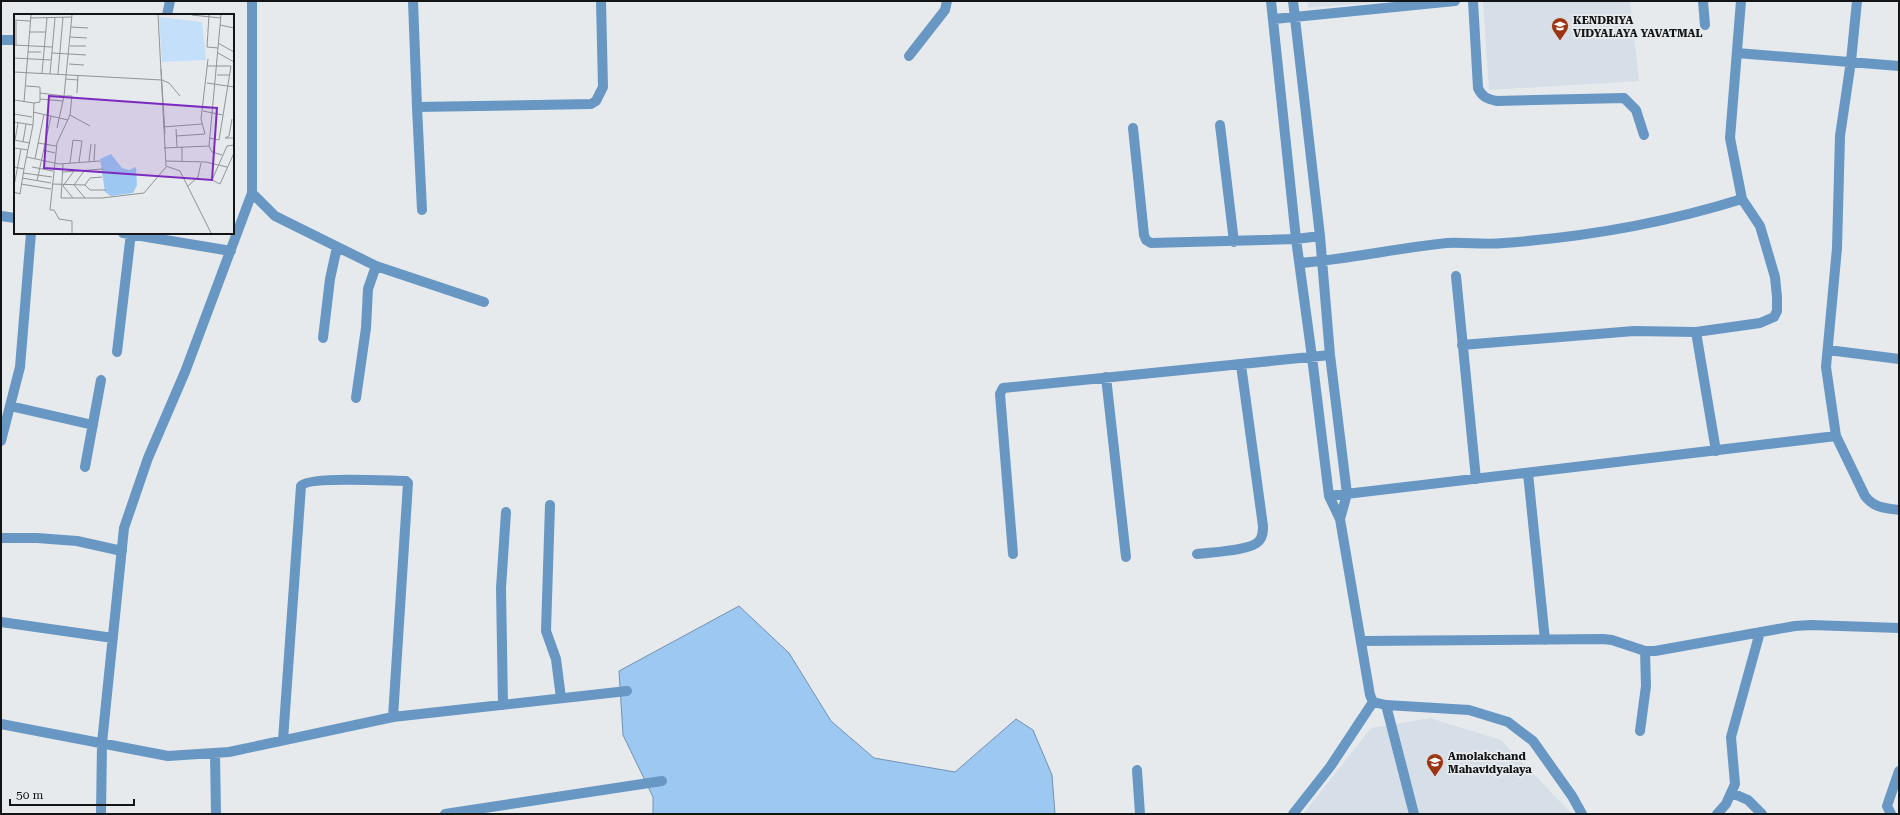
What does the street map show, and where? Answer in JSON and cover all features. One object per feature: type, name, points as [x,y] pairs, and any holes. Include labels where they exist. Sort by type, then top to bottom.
[{"type":"street","points":[[167,14],[170,1]]},
{"type":"street","points":[[101,814],[102,743],[124,528],[148,458],[185,372],[252,193],[252,1]]},
{"type":"street","points":[[413,1],[422,210]]},
{"type":"street","points":[[417,107],[591,104],[596,101],[603,87],[601,1]]},
{"type":"street","points":[[909,56],[945,10],[947,1]]},
{"type":"street","points":[[1271,1],[1296,239],[1329,496],[1340,519],[1370,695],[1373,702]]},
{"type":"street","points":[[1293,1],[1320,236],[1330,355],[1347,494],[1340,519]]},
{"type":"street","points":[[1274,19],[1455,1]]},
{"type":"street","points":[[1472,1],[1478,88],[1482,96],[1488,100],[1497,101],[1624,98],[1631,103],[1636,110],[1644,135]]},
{"type":"street","points":[[1703,1],[1705,25]]},
{"type":"street","points":[[1462,345],[1634,331],[1696,332],[1766,322],[1774,317],[1777,311],[1775,277],[1760,226],[1742,199],[1730,138],[1741,1]]},
{"type":"street","points":[[1857,1],[1840,136],[1837,248],[1826,366],[1836,436],[1865,496],[1869,502],[1878,507],[1899,510]]},
{"type":"street","points":[[1,40],[14,40]]},
{"type":"street","points":[[1736,53],[1899,66]]},
{"type":"street","points":[[1220,125],[1234,242]]},
{"type":"street","points":[[1133,128],[1146,240],[1151,244],[1234,242],[1296,239],[1320,236]]},
{"type":"street","points":[[252,193],[275,216],[376,266],[484,302]]},
{"type":"street","points":[[1300,263],[1448,243],[1502,244],[1557,239],[1694,214],[1742,199]]},
{"type":"street","points":[[1,216],[14,218]]},
{"type":"street","points":[[1,441],[20,367],[31,234]]},
{"type":"street","points":[[117,352],[128,234]]},
{"type":"street","points":[[134,234],[231,251]]},
{"type":"street","points":[[323,338],[330,279],[337,247]]},
{"type":"street","points":[[356,398],[366,328],[368,289],[376,266]]},
{"type":"street","points":[[1456,276],[1476,479]]},
{"type":"street","points":[[1696,332],[1716,451]]},
{"type":"street","points":[[1828,350],[1899,359]]},
{"type":"street","points":[[1013,554],[1001,390],[1006,386],[1241,365],[1330,355]]},
{"type":"street","points":[[1197,554],[1250,546],[1259,542],[1263,534],[1241,365]]},
{"type":"street","points":[[1106,377],[1126,557]]},
{"type":"street","points":[[85,467],[101,380]]},
{"type":"street","points":[[10,406],[92,424]]},
{"type":"street","points":[[1329,496],[1836,436]]},
{"type":"street","points":[[1528,473],[1545,640]]},
{"type":"street","points":[[283,740],[301,486],[307,481],[406,481],[408,483],[393,716]]},
{"type":"street","points":[[550,505],[546,631],[556,659],[561,698]]},
{"type":"street","points":[[503,705],[501,588],[506,512]]},
{"type":"street","points":[[1,538],[37,538],[77,541],[122,552]]},
{"type":"street","points":[[1,622],[113,638]]},
{"type":"street","points":[[1362,641],[1612,640],[1645,652],[1760,632],[1811,625],[1899,628]]},
{"type":"street","points":[[1717,814],[1726,804],[1732,793],[1735,774],[1731,737],[1760,632]]},
{"type":"street","points":[[1640,731],[1646,686],[1645,652]]},
{"type":"street","points":[[1,724],[168,756],[229,752],[393,716],[626,691]]},
{"type":"street","points":[[1373,702],[1386,705],[1469,710],[1508,722],[1533,741],[1572,796],[1582,814]]},
{"type":"street","points":[[1293,814],[1330,767],[1373,702]]},
{"type":"street","points":[[1386,705],[1414,814]]},
{"type":"street","points":[[215,753],[216,814]]},
{"type":"street","points":[[1137,770],[1140,814]]},
{"type":"street","points":[[1891,814],[1887,806],[1899,772]]},
{"type":"street","points":[[451,814],[662,781]]},
{"type":"street","points":[[1732,793],[1748,800],[1762,814]]},
{"type":"shaded area","points":[[1307,1],[1391,1],[1308,8]]},
{"type":"shaded area","name":"KENDRIYA VIDYALAYA YAVATMAL","points":[[1483,1],[1630,1],[1639,81],[1489,90]]},
{"type":"shaded area","name":"Amolakchand Mahavidyalaya","points":[[1430,718],[1501,740],[1572,814],[1303,814],[1371,728]]},
{"type":"water","points":[[739,606],[789,653],[831,721],[874,758],[955,772],[1016,719],[1033,730],[1052,775],[1055,814],[653,814],[653,797],[623,735],[619,671]]},
{"type":"place","name":"KENDRIYA VIDYALAYA YAVATMAL","points":[[1560,41]]},
{"type":"place","name":"Amolakchand Mahavidyalaya","points":[[1435,777]]}]
